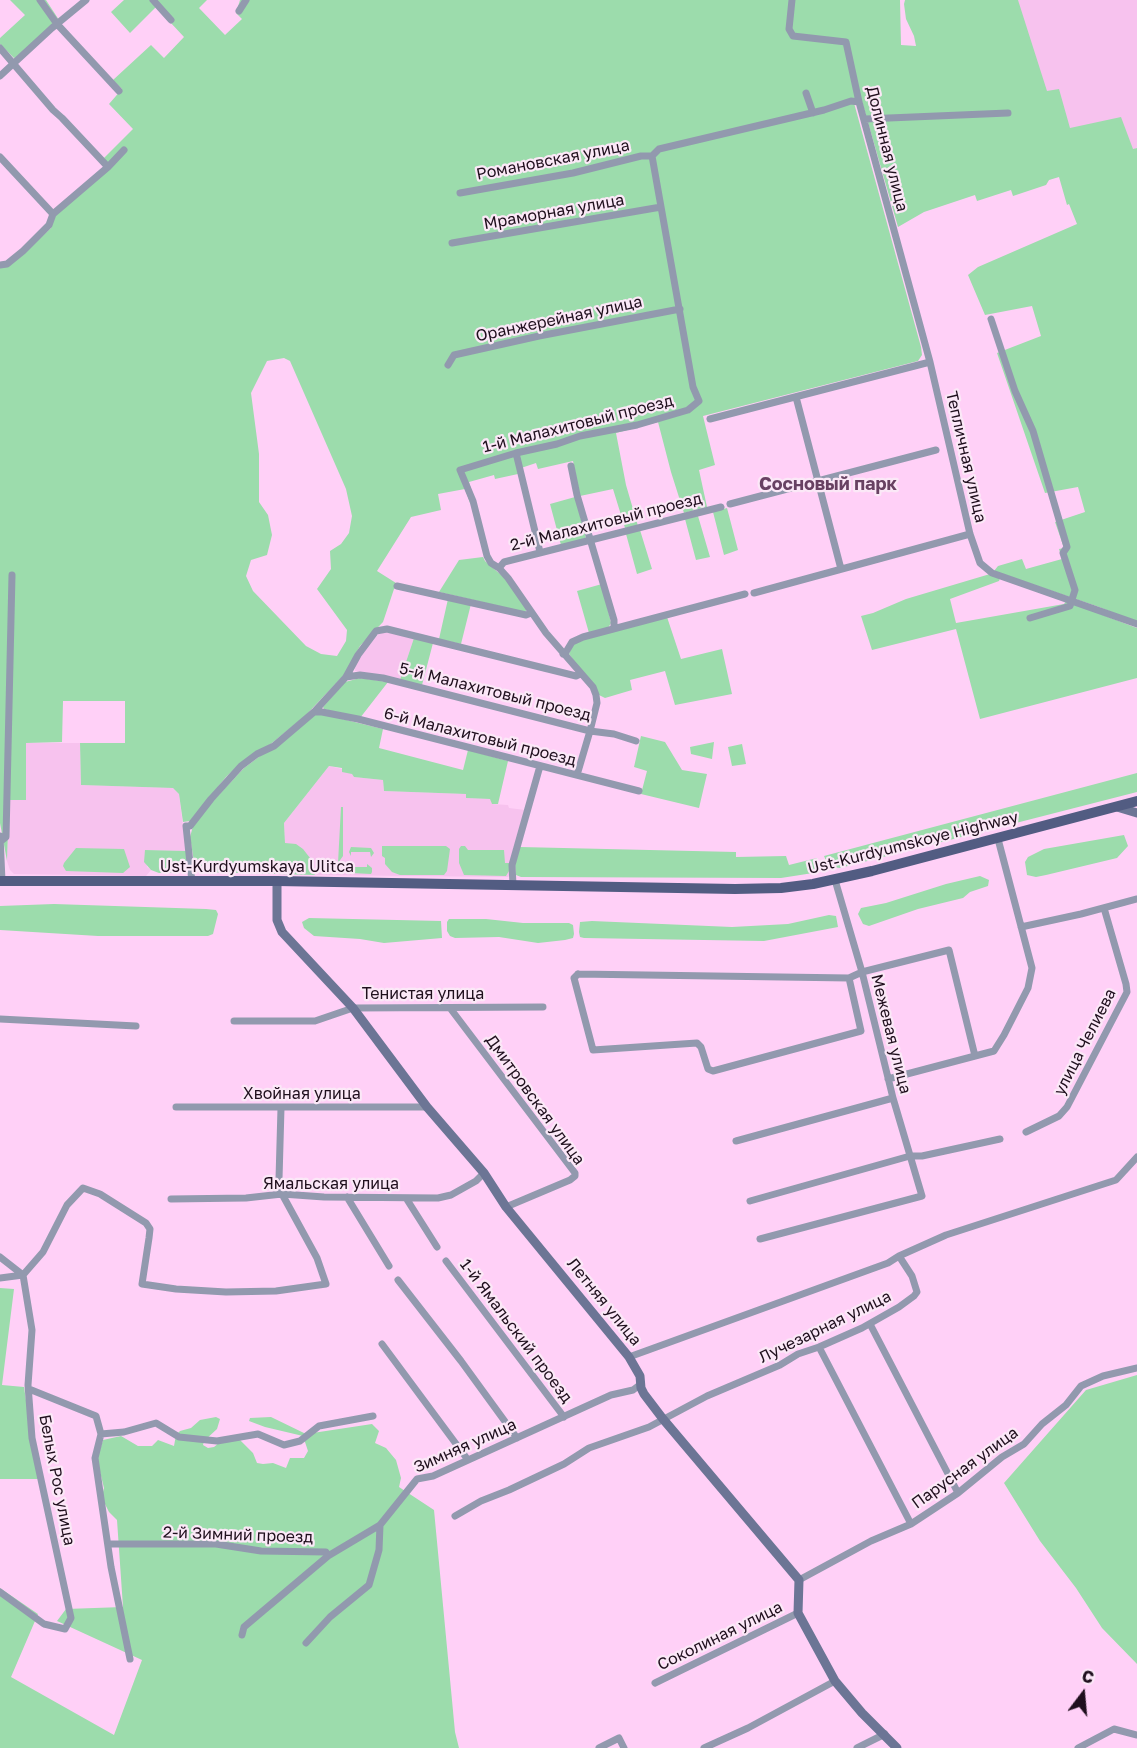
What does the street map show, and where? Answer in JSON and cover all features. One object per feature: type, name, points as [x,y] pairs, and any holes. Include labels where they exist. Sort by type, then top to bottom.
[{"type":"main road","name":"Ust-Kurdyumskoye Highway","points":[[513,885],[782,888],[835,880],[1137,801]]},
{"type":"main road","name":"Ust-Kurdyumskaya Ulitca","points":[[1,881],[277,881],[513,885]]},
{"type":"street","points":[[40,0],[57,24],[119,91]]},
{"type":"street","points":[[0,76],[86,0]]},
{"type":"street","points":[[153,0],[171,20]]},
{"type":"street","points":[[239,11],[246,0]]},
{"type":"street","name":"Долинная улица","points":[[792,0],[789,29],[793,36],[846,42],[859,102],[926,350]]},
{"type":"street","points":[[0,48],[53,110],[108,167]]},
{"type":"street","points":[[806,93],[813,112]]},
{"type":"street","name":"Романовская улица","points":[[460,194],[641,156],[652,156],[659,148],[851,101],[859,102]]},
{"type":"street","points":[[865,119],[1008,113]]},
{"type":"street","points":[[0,265],[7,264],[49,225],[53,214],[108,167],[124,150]]},
{"type":"street","points":[[652,156],[680,309]]},
{"type":"street","points":[[0,157],[53,214]]},
{"type":"street","name":"Мраморная улица","points":[[452,243],[661,207]]},
{"type":"street","name":"Оранжерейная улица","points":[[448,365],[454,355],[680,309]]},
{"type":"street","name":"1-й Малахитовый проезд","points":[[499,568],[491,563],[487,556],[472,501],[460,470],[580,436],[637,425],[688,410],[699,401],[693,387],[680,309]]},
{"type":"street","points":[[991,319],[1015,391],[1033,431],[1067,547],[1063,553],[1074,590],[1070,606],[1030,618]]},
{"type":"street","name":"Тепличная улица","points":[[926,350],[976,557],[984,568],[992,573],[1072,601]]},
{"type":"street","points":[[711,419],[930,362]]},
{"type":"street","points":[[796,398],[841,569]]},
{"type":"street","points":[[730,504],[936,450]]},
{"type":"street","points":[[516,453],[540,552]]},
{"type":"street","points":[[571,466],[614,620],[614,628]]},
{"type":"street","name":"2-й Малахитовый проезд","points":[[499,568],[504,562],[540,552],[721,507]]},
{"type":"street","points":[[754,593],[970,534]]},
{"type":"street","points":[[499,568],[563,654],[593,687],[597,703],[578,776]]},
{"type":"street","points":[[1,881],[0,840],[6,837],[12,575]]},
{"type":"street","points":[[397,586],[526,615],[531,613]]},
{"type":"street","points":[[563,654],[572,642],[614,628],[746,594]]},
{"type":"street","points":[[1072,601],[1137,624]]},
{"type":"street","points":[[192,882],[186,826],[190,826],[241,766],[257,754],[274,746],[314,712],[346,677],[358,655],[376,631],[387,629],[565,674],[576,676],[580,674]]},
{"type":"street","name":"5-й Малахитовый проезд","points":[[346,677],[360,675],[383,678],[636,741]]},
{"type":"street","name":"6-й Малахитовый проезд","points":[[314,712],[358,719],[639,791]]},
{"type":"street","points":[[513,885],[512,866],[540,766]]},
{"type":"street","points":[[1117,807],[1137,813]]},
{"type":"street","points":[[888,1079],[994,1051],[1028,988],[1032,968],[998,839]]},
{"type":"street","name":"Межевая улица","points":[[760,1239],[922,1196],[893,1098],[862,972],[835,880]]},
{"type":"street","name":"Летняя улица","points":[[277,881],[277,920],[282,932],[353,1008],[427,1107],[484,1173],[506,1207],[629,1357],[638,1372],[644,1394],[663,1419],[798,1580]]},
{"type":"street","points":[[1021,927],[1137,899]]},
{"type":"street","name":"улица Челиева","points":[[1026,1132],[1059,1116],[1067,1107],[1126,992],[1126,984],[1104,908]]},
{"type":"street","points":[[875,1027],[713,1071],[708,1069],[701,1047],[697,1043],[593,1050],[574,976],[578,974],[849,978],[862,972],[949,950],[975,1056]]},
{"type":"street","points":[[849,978],[861,1031]]},
{"type":"street","name":"Тенистая улица","points":[[234,1021],[315,1021],[353,1008],[543,1007]]},
{"type":"street","name":"Дмитровская улица","points":[[450,1008],[575,1173],[570,1180],[506,1207]]},
{"type":"street","points":[[0,1019],[136,1026]]},
{"type":"street","points":[[736,1141],[893,1098]]},
{"type":"street","name":"Хвойная улица","points":[[177,1107],[427,1107]]},
{"type":"street","points":[[0,1278],[23,1275],[43,1252],[67,1205],[83,1188],[100,1194],[146,1223],[150,1229],[142,1284],[226,1292],[276,1291],[326,1284],[317,1258],[282,1194],[279,1179],[281,1108]]},
{"type":"street","points":[[750,1201],[910,1155],[922,1156],[1000,1139]]},
{"type":"street","points":[[629,1357],[888,1263],[946,1235],[1116,1180],[1137,1157]]},
{"type":"street","name":"Ямальская улица","points":[[171,1199],[246,1198],[282,1194],[438,1198],[451,1195],[476,1181],[484,1173]]},
{"type":"street","points":[[347,1197],[389,1266]]},
{"type":"street","points":[[406,1198],[437,1247]]},
{"type":"street","name":"Лучезарная улица","points":[[455,1516],[481,1501],[509,1491],[564,1464],[589,1448],[649,1427],[707,1396],[870,1324],[899,1307],[917,1292],[912,1276],[899,1256]]},
{"type":"street","points":[[0,1257],[23,1275]]},
{"type":"street","name":"1-й Ямальский проезд","points":[[446,1261],[564,1416]]},
{"type":"street","name":"Белых Рос улица","points":[[0,1592],[44,1624],[65,1629],[70,1618],[32,1438],[29,1389],[32,1330],[23,1275]]},
{"type":"street","points":[[398,1280],[517,1438]]},
{"type":"street","points":[[870,1324],[958,1493]]},
{"type":"street","points":[[382,1344],[468,1460]]},
{"type":"street","points":[[819,1347],[911,1524]]},
{"type":"street","name":"Парусная улица","points":[[798,1580],[871,1541],[911,1524],[958,1493],[1002,1457],[1024,1444],[1042,1424],[1066,1405],[1081,1386],[1103,1376],[1137,1368]]},
{"type":"street","name":"Зимняя улица","points":[[242,1635],[244,1628],[328,1556],[380,1525],[417,1479],[433,1476],[611,1395],[633,1390],[641,1384]]},
{"type":"street","points":[[29,1389],[96,1416],[101,1434],[95,1458],[108,1544],[130,1659]]},
{"type":"street","points":[[101,1434],[124,1432],[156,1423],[179,1437],[217,1441],[258,1434],[284,1445],[300,1442],[319,1426],[373,1416]]},
{"type":"street","points":[[306,1643],[330,1617],[369,1585],[379,1550],[380,1525]]},
{"type":"street","name":"2-й Зимний проезд","points":[[108,1544],[216,1544],[261,1551],[326,1552],[328,1556]]},
{"type":"street","points":[[798,1580],[798,1613],[835,1681],[862,1713],[897,1748]]},
{"type":"street","name":"Соколиная улица","points":[[655,1683],[798,1613]]},
{"type":"street","points":[[705,1748],[748,1728],[835,1681]]},
{"type":"street","points":[[1078,1748],[1114,1729],[1137,1735]]},
{"type":"street","points":[[857,1748],[885,1734]]},
{"type":"street","points":[[599,1748],[620,1738],[624,1748]]},
{"type":"shaded area","points":[[1018,0],[1137,0],[1137,148],[1049,180],[1046,185]]},
{"type":"shaded area","points":[[381,631],[414,638],[400,680],[355,671],[360,657]]},
{"type":"shaded area","points":[[26,743],[80,743],[81,785],[173,788],[179,794],[186,851],[145,850],[147,867],[151,870],[146,876],[14,874],[7,861],[9,799],[26,799]]},
{"type":"shaded area","points":[[329,766],[342,769],[354,777],[383,780],[384,791],[466,794],[467,798],[491,799],[492,804],[508,805],[509,808],[525,810],[513,849],[510,875],[508,877],[315,875],[315,870],[285,843],[284,823]]},
{"type":"green space","points":[[10,0],[46,0],[59,20],[18,57],[14,58],[0,44],[0,38],[25,15]]},
{"type":"green space","points":[[124,0],[207,0],[199,8],[225,35],[242,19],[236,13],[240,0],[900,0],[901,45],[916,46],[906,19],[905,0],[1018,0],[1047,91],[1059,89],[1070,128],[1121,117],[1133,149],[1137,148],[1137,622],[994,571],[998,566],[1022,559],[1026,569],[1062,559],[1059,549],[1064,548],[1055,522],[1085,512],[1078,487],[1045,493],[997,353],[1041,336],[1032,306],[985,315],[968,275],[978,267],[1077,224],[1069,204],[1067,205],[1059,177],[1049,180],[1046,185],[1013,196],[1011,190],[977,201],[975,195],[924,212],[898,227],[861,98],[854,103],[921,347],[922,355],[918,361],[703,416],[715,465],[699,470],[707,507],[684,513],[658,422],[616,433],[626,485],[638,526],[625,528],[613,489],[580,496],[573,461],[538,469],[536,463],[521,468],[518,474],[495,479],[494,475],[469,482],[475,501],[470,503],[465,489],[438,494],[441,510],[411,517],[377,571],[396,583],[383,622],[360,646],[344,675],[305,716],[272,743],[241,763],[226,777],[190,821],[183,822],[179,794],[173,788],[81,785],[80,743],[125,743],[125,701],[63,701],[62,742],[26,743],[26,800],[9,800],[7,861],[0,823],[0,267],[24,253],[51,228],[55,216],[110,168],[104,158],[133,129],[109,104],[122,89],[113,80],[151,45],[164,58],[184,37],[156,7],[130,33],[111,12]],"holes":[[[284,358],[290,361],[346,489],[352,516],[349,533],[341,544],[330,551],[331,569],[317,589],[347,630],[346,641],[337,656],[321,654],[306,646],[253,591],[246,576],[251,560],[267,555],[272,535],[268,515],[259,502],[259,454],[251,393],[267,361]]]},
{"type":"green space","points":[[575,497],[586,538],[561,545],[550,504]]},
{"type":"green space","points":[[727,508],[738,550],[724,555],[713,512]]},
{"type":"green space","points":[[698,516],[710,557],[696,560],[685,519]]},
{"type":"green space","points":[[640,530],[652,569],[637,574],[626,534]]},
{"type":"green space","points":[[483,557],[507,580],[527,609],[525,612],[439,592],[459,560]]},
{"type":"green space","points":[[990,574],[1000,578],[999,581],[950,599],[956,623],[1064,604],[1066,601],[1137,628],[1137,678],[980,719],[956,629],[872,650],[861,616],[906,599]]},
{"type":"green space","points":[[602,584],[611,623],[608,628],[589,633],[577,591]]},
{"type":"green space","points":[[448,599],[471,604],[461,644],[439,639]]},
{"type":"green space","points":[[667,617],[681,659],[722,649],[732,694],[675,705],[665,671],[630,680],[632,690],[605,698],[599,695],[569,654],[573,644],[583,640]]},
{"type":"green space","points":[[414,638],[433,643],[422,685],[400,680]]},
{"type":"green space","points":[[360,678],[388,682],[360,718],[324,709],[323,707],[345,682]]},
{"type":"green space","points":[[322,714],[383,729],[379,748],[463,770],[468,750],[508,761],[498,804],[492,804],[490,799],[466,798],[466,794],[384,791],[383,780],[354,777],[352,774],[342,772],[342,768],[329,766],[284,823],[285,843],[296,844],[303,849],[310,858],[315,875],[200,872],[195,868],[190,837],[193,826],[244,768],[315,715]]},
{"type":"green space","points":[[641,736],[665,742],[682,770],[707,774],[699,808],[641,794],[647,771],[634,767]]},
{"type":"green space","points":[[714,742],[712,759],[691,754],[690,747]]},
{"type":"green space","points":[[742,744],[746,764],[732,766],[728,747]]},
{"type":"green space","points":[[1137,773],[1137,792],[840,868],[832,867],[824,856]]},
{"type":"green space","points":[[341,807],[343,807],[343,856],[338,863]]},
{"type":"green space","points":[[1124,835],[1128,846],[1117,858],[1036,877],[1027,875],[1025,862],[1028,857],[1044,849]]},
{"type":"green space","points":[[382,846],[446,846],[450,849],[447,871],[444,875],[400,875],[392,872],[385,864]]},
{"type":"green space","points":[[461,846],[465,846],[468,850],[504,850],[505,863],[509,863],[509,871],[506,876],[464,875],[459,863]]},
{"type":"green space","points":[[351,847],[371,848],[374,853],[371,857],[370,852],[351,852],[351,856],[349,852]]},
{"type":"green space","points":[[520,847],[736,852],[736,857],[786,856],[789,865],[817,858],[818,868],[813,873],[781,878],[521,877],[516,875],[515,865]]},
{"type":"green space","points":[[76,848],[124,849],[130,867],[123,873],[66,871],[64,863]]},
{"type":"green space","points":[[145,850],[186,851],[187,870],[159,873],[151,870],[144,862]]},
{"type":"green space","points":[[351,864],[351,867],[367,867],[367,864],[372,868],[372,872],[371,874],[351,873],[348,868]]},
{"type":"green space","points":[[980,876],[989,880],[988,886],[970,892],[963,898],[918,909],[869,926],[863,924],[858,914],[861,908]]},
{"type":"green space","points":[[54,904],[206,909],[216,910],[218,914],[213,934],[208,936],[98,936],[0,930],[0,906]]},
{"type":"green space","points":[[829,915],[836,916],[838,927],[764,941],[584,938],[580,937],[579,932],[580,922],[592,921],[732,927],[788,924]]},
{"type":"green space","points":[[309,918],[441,921],[442,938],[384,943],[314,936],[304,928],[302,922]]},
{"type":"green space","points":[[449,919],[569,923],[573,925],[574,934],[573,938],[565,940],[538,943],[499,937],[455,938],[447,931]]},
{"type":"green space","points":[[0,1288],[14,1289],[2,1385],[24,1387],[38,1479],[0,1479]]},
{"type":"green space","points":[[1137,1375],[1137,1664],[1102,1628],[1076,1588],[1040,1541],[1004,1483],[1086,1390]]},
{"type":"green space","points":[[216,1417],[220,1419],[217,1429],[204,1441],[203,1445],[208,1448],[214,1447],[219,1443],[239,1439],[253,1453],[257,1463],[273,1463],[286,1468],[290,1458],[304,1458],[308,1451],[303,1436],[265,1427],[249,1421],[250,1418],[271,1417],[306,1434],[372,1424],[379,1431],[375,1443],[386,1448],[396,1460],[401,1478],[399,1487],[434,1510],[455,1732],[459,1748],[0,1748],[0,1588],[38,1614],[11,1677],[114,1735],[142,1660],[57,1621],[66,1609],[123,1607],[117,1520],[109,1512],[103,1500],[104,1488],[97,1460],[103,1440],[121,1436],[138,1446],[152,1446],[158,1440],[174,1446],[176,1435],[180,1431],[191,1428],[200,1420]]},
{"type":"district","name":"Сосновый парк","points":[[828,484]]}]
